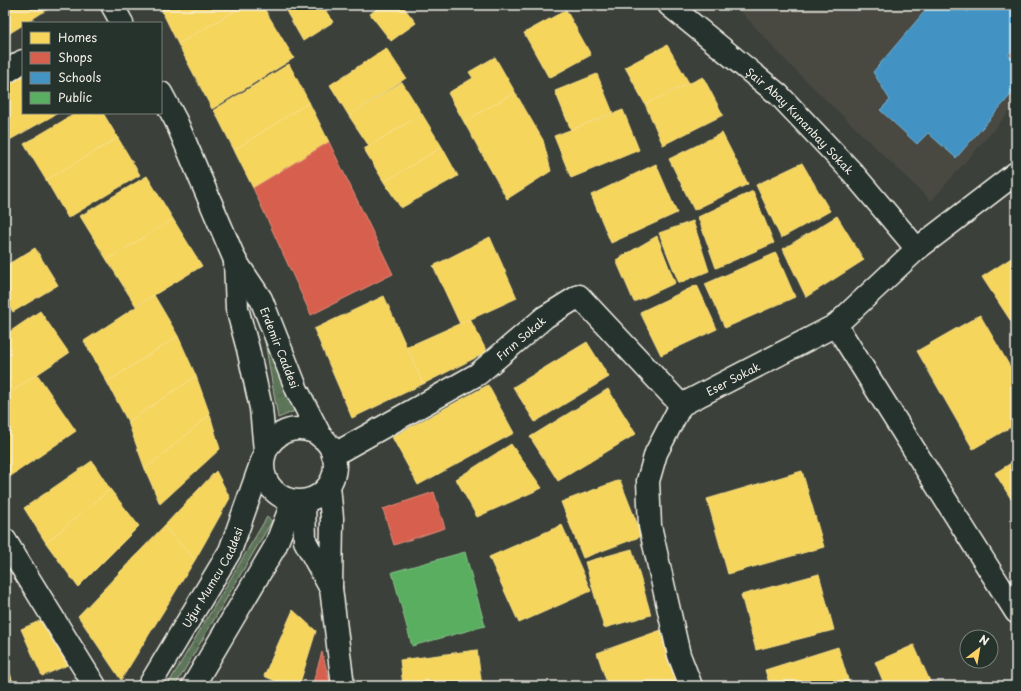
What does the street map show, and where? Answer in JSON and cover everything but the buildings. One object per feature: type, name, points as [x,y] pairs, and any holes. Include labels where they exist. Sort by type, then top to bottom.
[{"type":"street","points":[[112,5],[121,22]]},
{"type":"street","name":"Şair Abay Kunanbay Sokak","points":[[669,5],[778,95],[852,172],[918,249]]},
{"type":"street","points":[[5,73],[22,62]]},
{"type":"street","name":"Erdemir Caddesi","points":[[162,95],[176,121],[235,260],[261,299],[297,390],[321,436],[329,445],[333,454],[335,465],[334,476],[329,486],[332,518],[331,588],[343,686]]},
{"type":"street","name":"Eser Sokak","points":[[682,405],[836,325],[918,249],[1016,174]]},
{"type":"street","name":"Erdemir Caddesi","points":[[235,260],[237,308],[261,408],[264,456],[263,472],[266,483],[274,492],[283,498],[298,502],[305,541],[331,588]]},
{"type":"street","name":"Fırın Sokak","points":[[333,454],[478,374],[545,317],[579,296],[682,405]]},
{"type":"street","points":[[836,325],[1016,612]]},
{"type":"street","points":[[682,405],[656,453],[648,481],[650,526],[678,655],[691,686]]},
{"type":"street","points":[[264,456],[271,441],[280,434],[290,430],[301,429],[311,431],[321,436]]},
{"type":"street","name":"Uğur Mumcu Caddesi","points":[[149,686],[230,551],[264,456]]},
{"type":"street","points":[[194,686],[275,547],[298,502],[322,494],[329,486]]},
{"type":"street","points":[[5,540],[95,686]]},
{"type":"shaded area","points":[[735,5],[1016,5],[1016,104],[931,201],[789,64]]},
{"type":"green space","points":[[262,324],[297,410],[278,418]]},
{"type":"green space","points":[[267,517],[272,521],[175,686],[167,686]]}]
